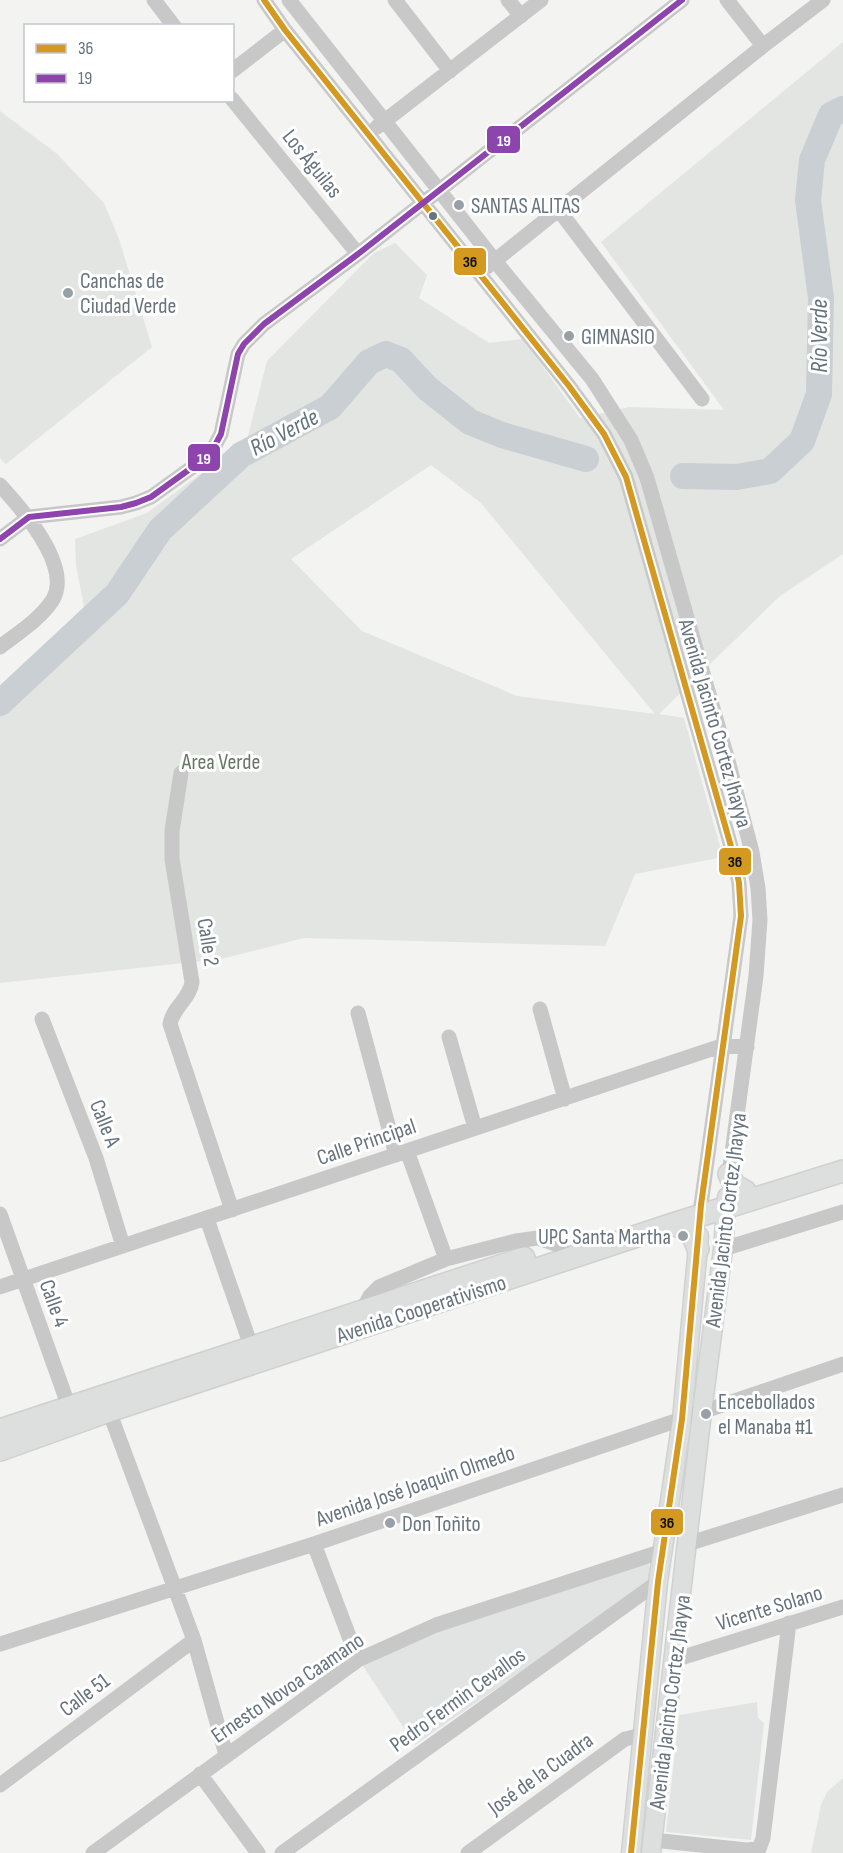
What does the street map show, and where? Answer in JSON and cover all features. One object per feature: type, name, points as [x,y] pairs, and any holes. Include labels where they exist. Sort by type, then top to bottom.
[{"type":"highway","name":"Avenida Cooperativismo","points":[[0,1450],[109,1411],[673,1224],[843,1156]]},
{"type":"highway","name":"Avenida Cooperativismo","points":[[732,1199],[843,1171]]},
{"type":"highway","points":[[729,1174],[734,1185],[732,1199]]},
{"type":"highway","name":"Avenida Cooperativismo","points":[[0,1430],[561,1246],[701,1211]]},
{"type":"highway","points":[[673,1224],[693,1234],[698,1249]]},
{"type":"main road","name":"Avenida Jacinto Cortez Jhayya","points":[[652,1847],[702,1412],[723,1249],[732,1199]]},
{"type":"main road","name":"Avenida Jacinto Cortez Jhayya","points":[[631,1853],[658,1582],[682,1419],[701,1211]]},
{"type":"street","points":[[154,0],[172,24]]},
{"type":"street","name":"Avenida Jacinto Cortez Jhayya","points":[[264,0],[285,30],[569,386],[598,426],[626,477],[734,857],[739,883],[741,916],[701,1211]]},
{"type":"street","name":"Avenida Jacinto Cortez Jhayya","points":[[289,0],[495,261],[592,379],[631,440],[647,478],[727,757],[755,870],[760,920],[747,1047],[729,1174]]},
{"type":"street","points":[[395,0],[450,71]]},
{"type":"street","points":[[508,0],[521,16]]},
{"type":"street","points":[[368,134],[541,0]]},
{"type":"street","points":[[0,539],[29,517],[121,507],[136,503],[151,497],[201,461],[213,449],[221,434],[238,354],[244,344],[264,324],[358,254],[682,0]]},
{"type":"street","points":[[727,0],[763,45]]},
{"type":"street","points":[[480,272],[763,45],[823,0]]},
{"type":"street","points":[[234,69],[285,30]]},
{"type":"street","name":"Los Águilas","points":[[234,101],[358,254]]},
{"type":"street","points":[[558,208],[702,399]]},
{"type":"street","points":[[0,485],[29,517],[54,562],[57,581],[53,599],[36,619],[0,647]]},
{"type":"street","name":"Calle 2","points":[[181,773],[172,831],[172,859],[192,982],[189,995],[174,1012],[170,1024],[232,1210]]},
{"type":"street","points":[[540,1009],[565,1098]]},
{"type":"street","points":[[358,1013],[402,1153],[446,1259]]},
{"type":"street","name":"Calle A","points":[[42,1019],[96,1158],[123,1246]]},
{"type":"street","points":[[449,1037],[475,1128]]},
{"type":"street","name":"Calle Principal","points":[[0,1287],[724,1045],[747,1047]]},
{"type":"street","points":[[723,1249],[843,1212]]},
{"type":"street","name":"Calle 4","points":[[0,1214],[69,1407]]},
{"type":"street","points":[[207,1219],[251,1346]]},
{"type":"street","points":[[362,1311],[370,1296],[379,1287],[446,1259],[516,1241],[538,1238],[561,1246]]},
{"type":"street","name":"Avenida José Joaquin Olmedo","points":[[0,1644],[314,1544],[843,1364]]},
{"type":"street","points":[[109,1411],[194,1640],[226,1755]]},
{"type":"street","points":[[687,1544],[843,1495]]},
{"type":"street","points":[[314,1544],[358,1660]]},
{"type":"street","name":"Ernesto Novoa Caamano","points":[[93,1853],[358,1660],[428,1628],[663,1551]]},
{"type":"street","name":"Pedro Fermin Cevallos","points":[[282,1853],[658,1582]]},
{"type":"street","name":"Vicente Solano","points":[[674,1660],[843,1607]]},
{"type":"street","points":[[652,1847],[759,1849],[763,1838],[789,1623]]},
{"type":"street","name":"Calle 51","points":[[0,1785],[194,1640]]},
{"type":"street","name":"José de la Cuadra","points":[[468,1853],[625,1739],[642,1735]]},
{"type":"street","points":[[200,1774],[258,1853]]},
{"type":"shaded area","points":[[648,1561],[653,1580],[415,1745],[363,1666],[428,1634]]},
{"type":"shaded area","points":[[757,1702],[758,1718],[764,1723],[751,1840],[666,1832],[679,1715]]},
{"type":"green space","name":"Area Verde","points":[[843,42],[843,554],[780,596],[659,714],[684,718],[723,857],[635,874],[605,946],[304,938],[221,959],[0,983],[0,699],[22,685],[87,623],[76,565],[75,539],[147,513],[247,440],[267,361],[374,253],[395,243],[427,275],[419,298],[489,343],[523,339],[580,418],[629,407],[724,410],[601,242]],"holes":[[[431,465],[481,503],[655,714],[517,696],[362,631],[291,559]]]},
{"type":"green space","name":"Canchas de Ciudad Verde","points":[[0,111],[56,153],[104,203],[119,239],[152,347],[6,464],[0,458]]},
{"type":"green space","points":[[843,1778],[843,1853],[811,1853],[821,1805],[827,1792]]},
{"type":"waterway","name":"Río Verde","points":[[683,476],[737,477],[770,471],[802,441],[819,394],[821,298],[808,200],[812,160],[831,115],[843,109]]},
{"type":"waterway","name":"Río Verde","points":[[0,703],[117,594],[160,530],[241,455],[330,407],[369,362],[386,354],[401,360],[427,388],[470,422],[502,435],[586,459]]},
{"type":"transit line","name":"36","points":[[264,0],[285,30],[569,386],[604,434],[626,477],[734,857],[739,883],[741,916],[701,1205],[682,1419],[658,1582],[631,1853]]},
{"type":"transit line","name":"19","points":[[0,539],[29,517],[121,507],[136,503],[151,497],[201,461],[213,449],[221,434],[238,354],[244,344],[264,324],[358,254],[682,0]]},
{"type":"place","name":"SANTAS ALITAS","points":[[459,205]]},
{"type":"place","name":"Canchas de Ciudad Verde","points":[[68,293]]},
{"type":"place","name":"GIMNASIO","points":[[569,336]]},
{"type":"place","name":"UPC Santa Martha","points":[[683,1236]]},
{"type":"place","name":"Encebollados el Manaba #1","points":[[706,1414]]},
{"type":"place","name":"Don Toñito","points":[[390,1523]]}]
